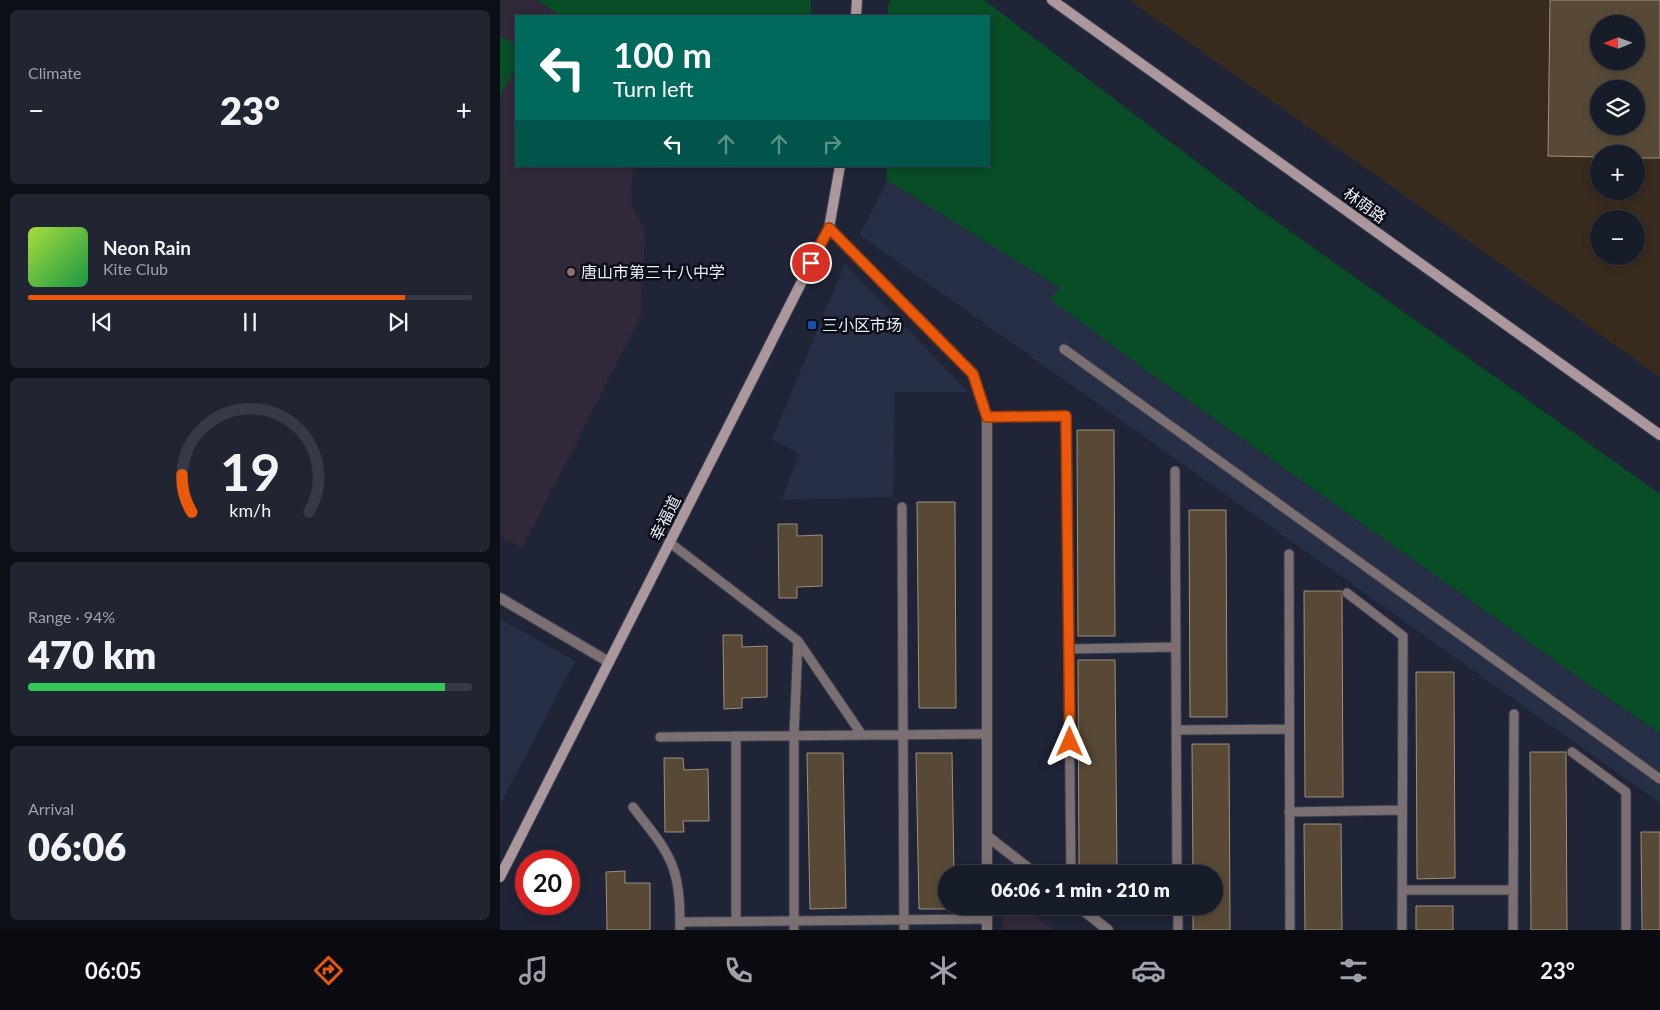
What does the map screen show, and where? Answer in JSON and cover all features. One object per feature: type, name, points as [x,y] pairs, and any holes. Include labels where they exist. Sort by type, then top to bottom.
[{"type":"main road","points":[[856,15],[857,0]]},
{"type":"main road","name":"林荫路","points":[[1052,0],[1660,435]]},
{"type":"main road","name":"幸福道","points":[[500,877],[829,228],[840,167]]},
{"type":"street","points":[[829,228],[973,374],[987,417],[987,865]]},
{"type":"street","points":[[500,598],[609,662]]},
{"type":"street","points":[[987,836],[1024,865]]},
{"type":"street","points":[[987,915],[987,930]]},
{"type":"street","points":[[1089,915],[1108,930]]},
{"type":"lane","points":[[1064,349],[1660,779]]},
{"type":"lane","points":[[987,417],[1066,416],[1071,865]]},
{"type":"lane","points":[[1175,471],[1177,865]]},
{"type":"lane","points":[[902,507],[904,930]]},
{"type":"lane","points":[[669,542],[798,641],[862,735]]},
{"type":"lane","points":[[1288,554],[1290,930]]},
{"type":"lane","points":[[1347,593],[1403,636],[1402,930]]},
{"type":"lane","points":[[794,925],[794,736],[798,641]]},
{"type":"lane","points":[[1069,649],[1176,647]]},
{"type":"lane","points":[[1513,930],[1514,714]]},
{"type":"lane","points":[[1176,730],[1289,728]]},
{"type":"lane","points":[[660,737],[986,734]]},
{"type":"lane","points":[[736,736],[736,921]]},
{"type":"lane","points":[[1572,752],[1626,792],[1626,930]]},
{"type":"lane","points":[[633,807],[661,844],[672,865],[679,889],[680,926],[736,921],[794,925],[904,920],[987,919]]},
{"type":"lane","points":[[1289,812],[1402,810]]},
{"type":"lane","points":[[1402,890],[1513,890]]},
{"type":"lane","points":[[1178,915],[1178,930]]},
{"type":"shaded area","name":"唐山市第三十八中学","points":[[500,0],[538,0],[559,15],[515,15],[515,167],[633,167],[631,205],[645,229],[641,316],[522,548],[500,536]]},
{"type":"shaded area","points":[[1129,0],[1660,0],[1660,377]]},
{"type":"shaded area","points":[[887,180],[1060,288],[1051,299],[1147,371],[1660,733],[1660,803],[860,235]]},
{"type":"shaded area","points":[[845,264],[968,392],[895,392],[893,497],[782,500],[799,453],[772,439]]},
{"type":"shaded area","points":[[500,619],[575,661],[500,805]]},
{"type":"shaded area","points":[[1034,915],[1054,930],[1003,930],[1002,916]]},
{"type":"green space","points":[[538,0],[811,0],[811,15],[559,15]]},
{"type":"green space","points":[[891,0],[984,0],[1260,210],[1660,494],[1660,733],[1147,371],[1050,299],[1060,288],[887,180],[887,167],[990,167],[990,15],[888,15],[888,6]]},
{"type":"green space","points":[[500,36],[515,44],[515,68],[500,97]]},
{"type":"building","points":[[1550,0],[1660,0],[1660,158],[1645,158],[1645,145],[1590,145],[1590,157],[1548,156]]},
{"type":"building","points":[[1077,430],[1114,430],[1115,636],[1078,636]]},
{"type":"building","points":[[917,502],[955,502],[956,708],[919,708]]},
{"type":"building","points":[[1189,510],[1226,510],[1227,717],[1190,717]]},
{"type":"building","points":[[778,524],[797,524],[797,536],[822,535],[822,586],[797,587],[797,598],[779,598]]},
{"type":"building","points":[[1304,591],[1342,591],[1343,797],[1305,797]]},
{"type":"building","points":[[723,635],[742,635],[742,647],[767,646],[767,697],[742,698],[742,708],[724,709]]},
{"type":"building","points":[[1078,660],[1115,660],[1117,865],[1079,865]]},
{"type":"building","points":[[1416,672],[1454,672],[1455,878],[1417,879]]},
{"type":"building","points":[[1192,744],[1229,744],[1230,930],[1193,930],[1193,915],[1223,915],[1223,865],[1193,865]]},
{"type":"building","points":[[1530,752],[1566,752],[1567,930],[1531,930]]},
{"type":"building","points":[[807,753],[843,753],[846,908],[810,909]]},
{"type":"building","points":[[916,753],[952,753],[954,865],[938,865],[938,909],[919,909]]},
{"type":"building","points":[[664,758],[683,758],[684,770],[708,769],[709,821],[683,821],[684,832],[665,832]]},
{"type":"building","points":[[1304,824],[1341,824],[1342,930],[1305,930]]},
{"type":"building","points":[[1641,832],[1660,832],[1660,930],[1642,930]]},
{"type":"building","points":[[625,871],[625,883],[650,883],[650,930],[607,930],[606,872]]},
{"type":"building","points":[[1416,906],[1453,906],[1453,930],[1416,930]]},
{"type":"place","name":"唐山市第三十八中学","points":[[571,272]]},
{"type":"place","name":"三小区市场","points":[[812,325]]},
{"type":"route","points":[[811,263],[829,228],[973,374],[987,417],[1066,416],[1070,742]]}]
